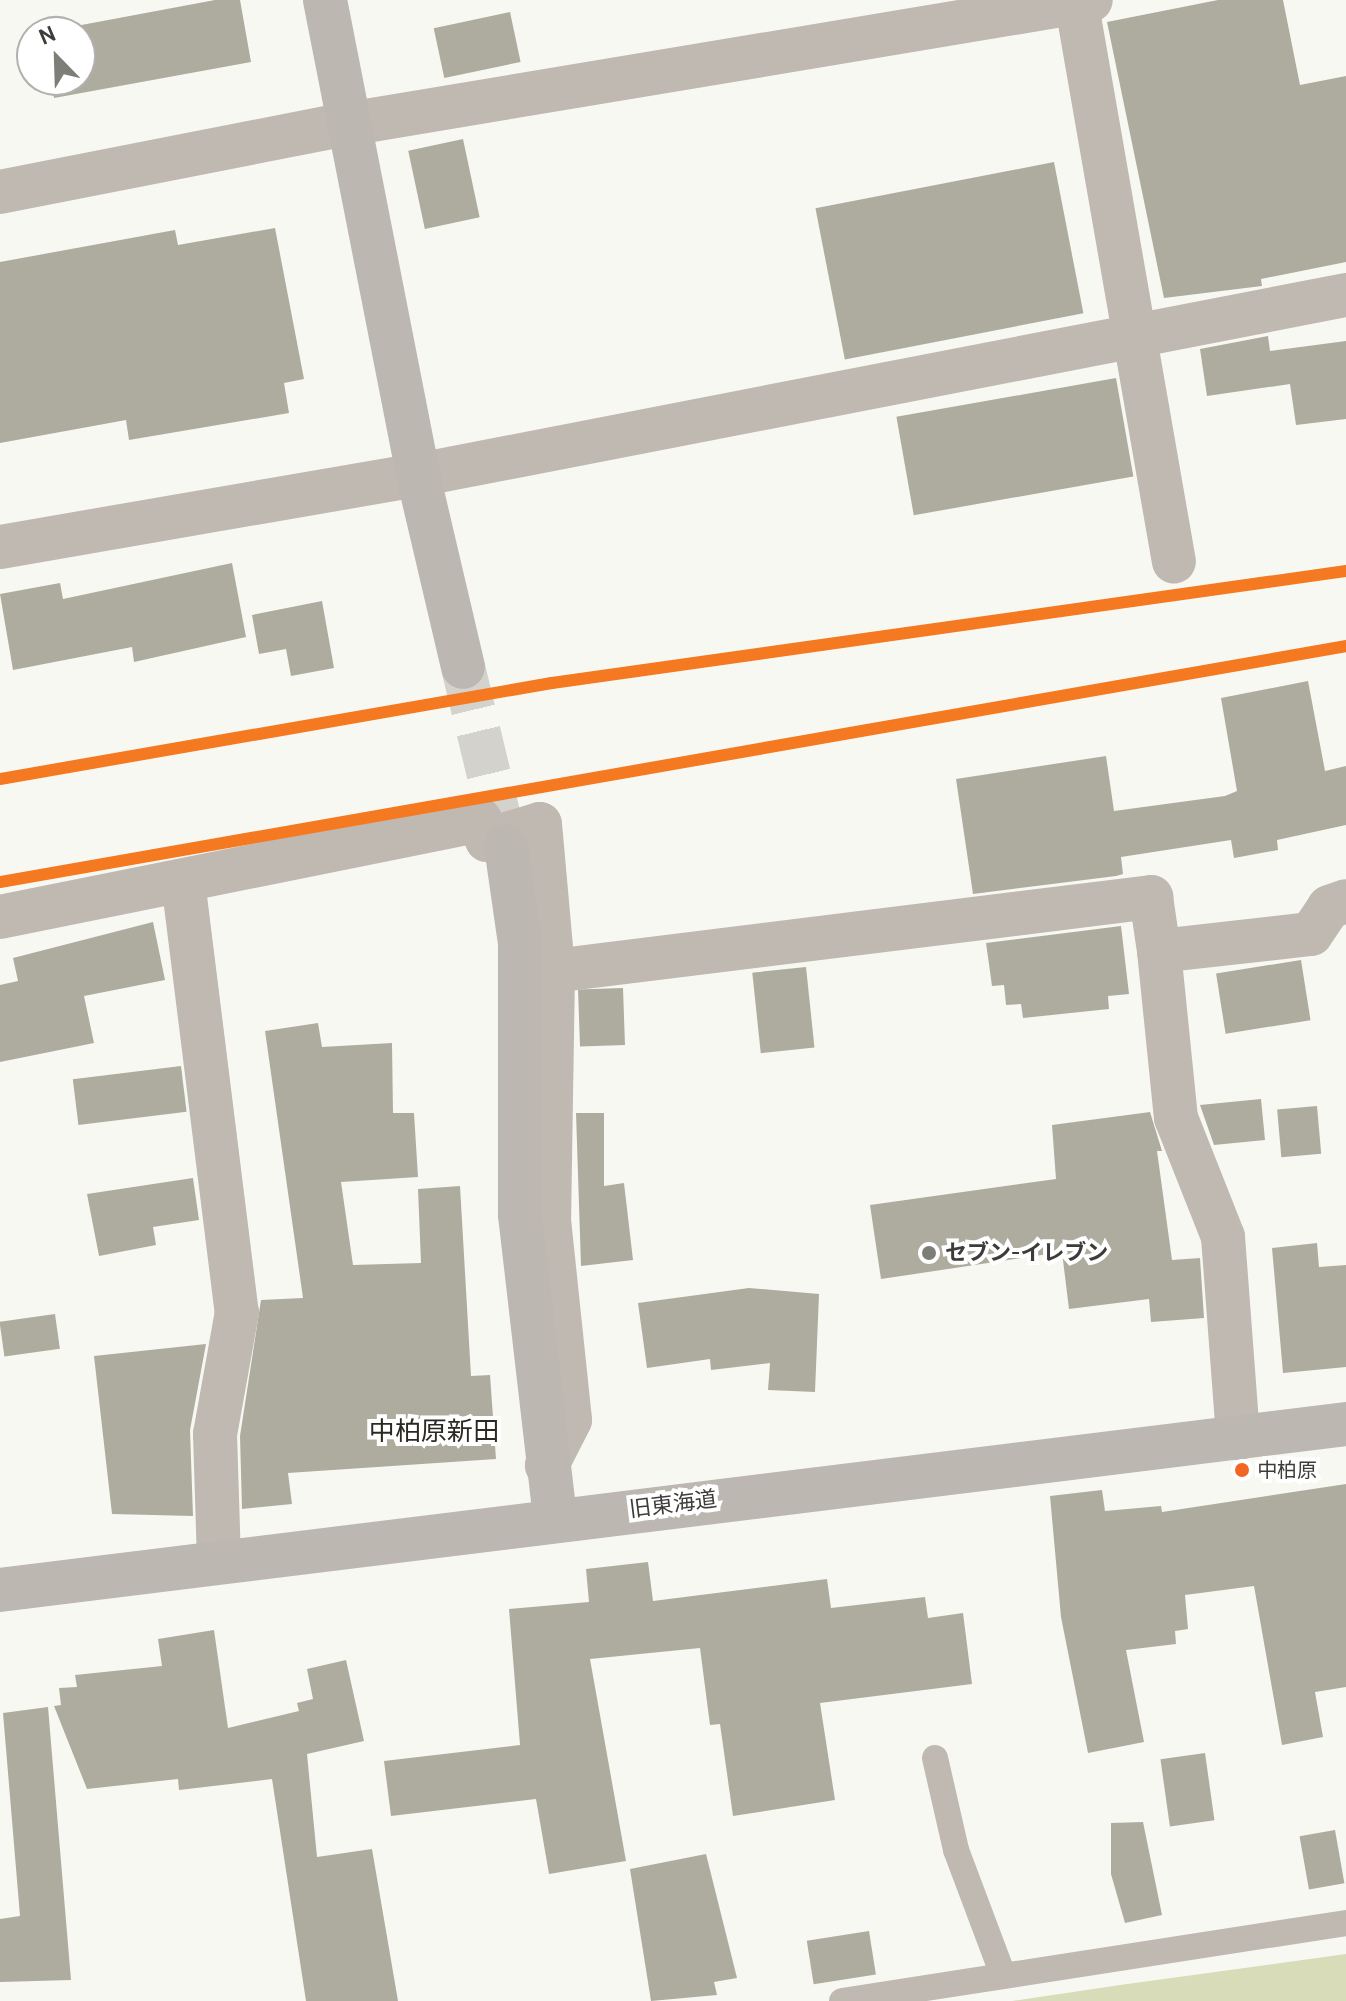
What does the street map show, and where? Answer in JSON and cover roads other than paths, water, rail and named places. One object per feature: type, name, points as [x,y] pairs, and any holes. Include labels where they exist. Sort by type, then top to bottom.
[{"type":"street","points":[[325,0],[418,475],[463,667]]},
{"type":"street","points":[[0,192],[348,124],[1081,1],[1130,334],[1174,562]]},
{"type":"street","points":[[0,547],[418,475],[1130,334],[1346,295]]},
{"type":"street","points":[[0,917],[480,820],[487,840],[540,824],[553,971],[549,1220],[570,1420],[547,1465]]},
{"type":"street","points":[[506,846],[520,943],[520,1215],[555,1518]]},
{"type":"street","points":[[183,881],[237,1312],[215,1434],[219,1561]]},
{"type":"street","points":[[553,971],[1151,897],[1176,1118],[1223,1237],[1238,1438]]},
{"type":"street","points":[[1159,951],[1311,934],[1329,907],[1346,901]]},
{"type":"street","name":"旧東海道","points":[[0,1590],[555,1518],[1346,1424]]},
{"type":"lane","points":[[935,1758],[956,1850],[1003,1975]]},
{"type":"lane","points":[[842,2001],[1346,1923]]},
{"type":"tunnel","points":[[463,667],[506,846]]},
{"type":"place","name":"セブン-イレブン","points":[[929,1253]]},
{"type":"place","name":"中柏原","points":[[1242,1470]]},
{"type":"district","name":"中柏原新田","points":[[434,1432]]}]
